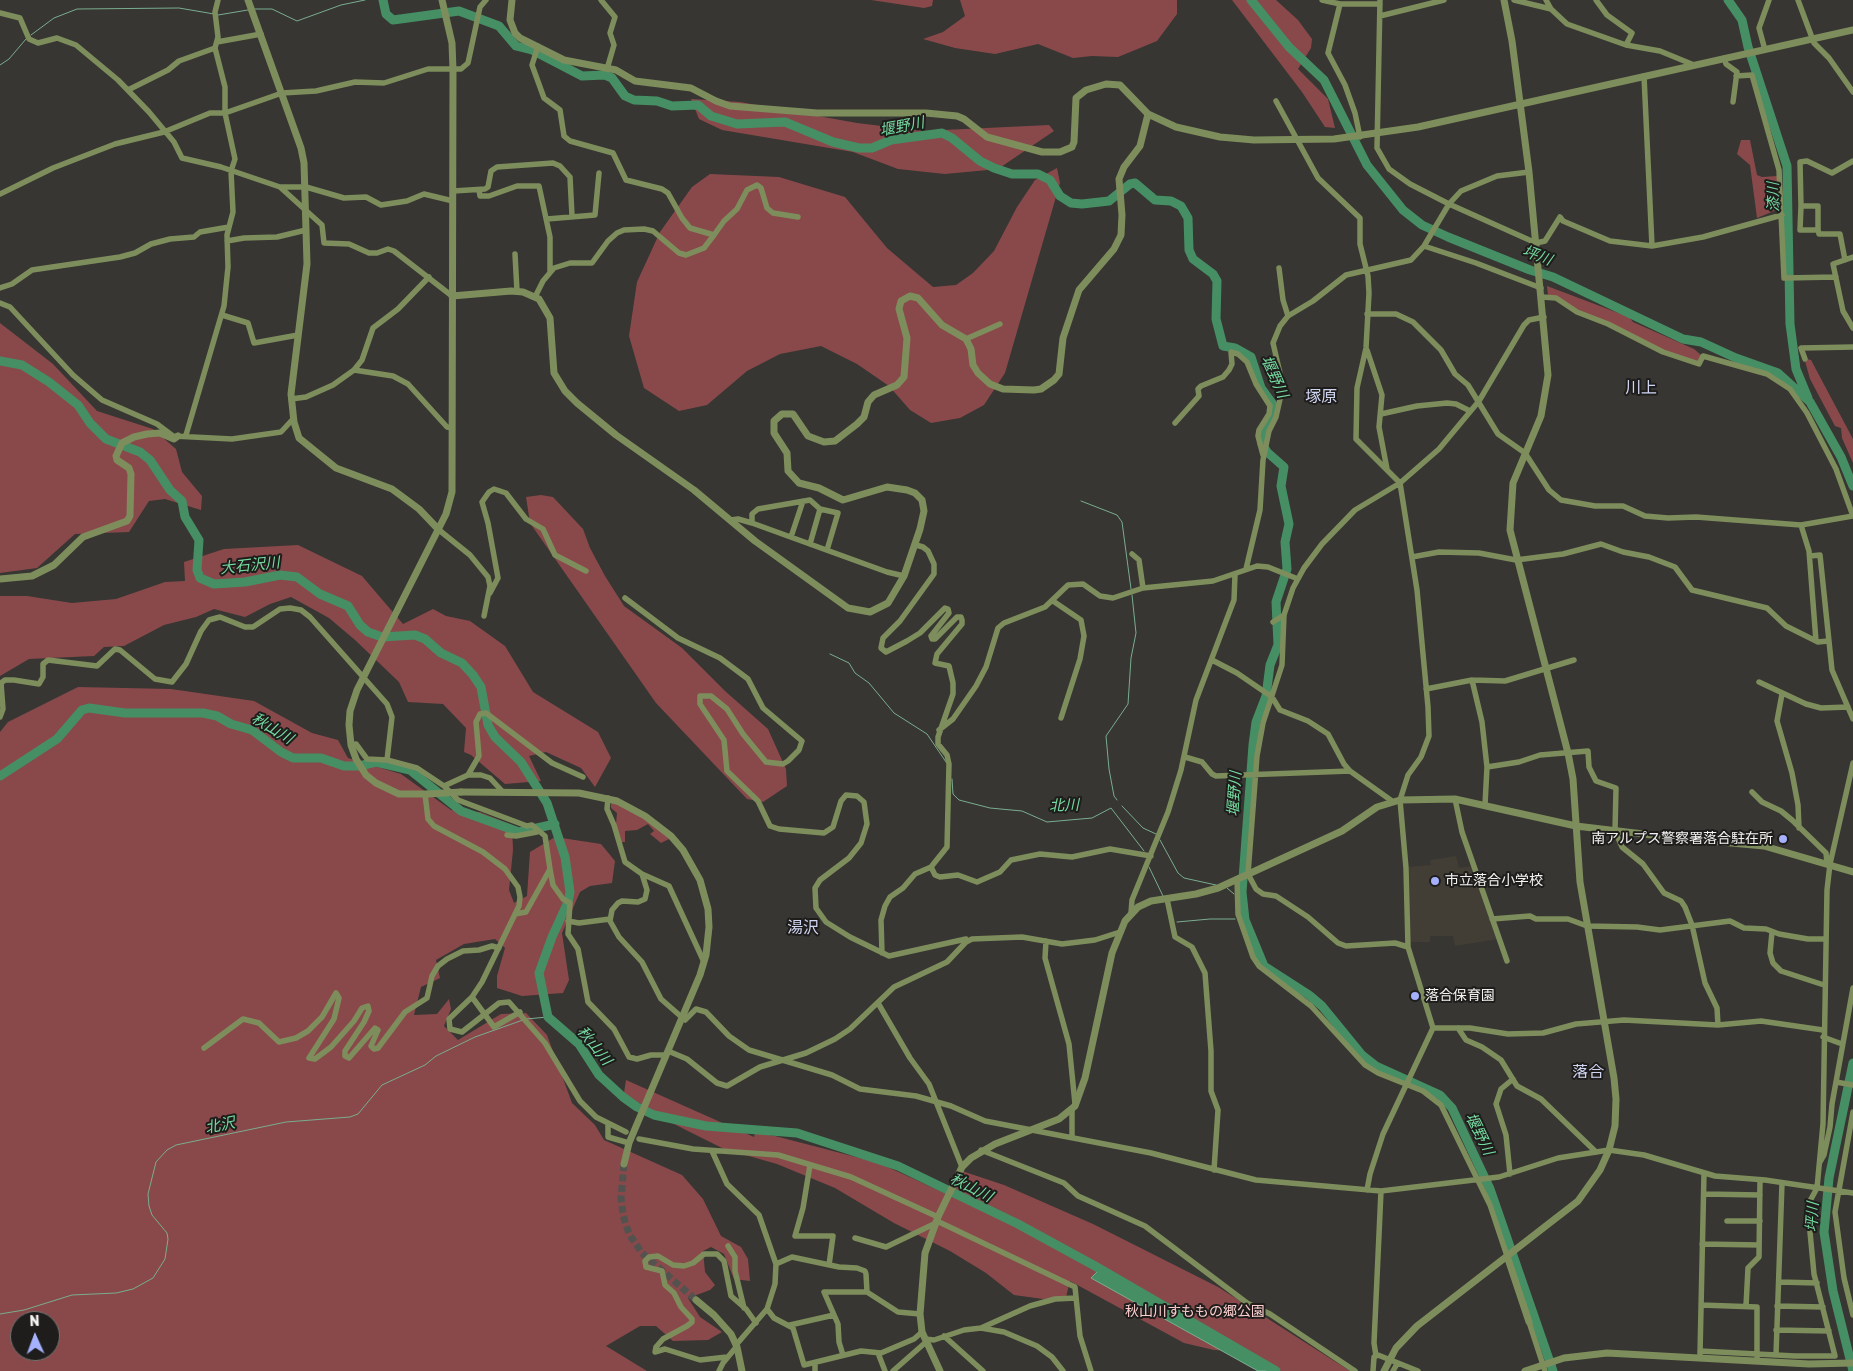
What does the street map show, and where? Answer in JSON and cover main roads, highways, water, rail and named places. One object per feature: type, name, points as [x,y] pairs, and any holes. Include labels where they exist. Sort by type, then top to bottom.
[{"type":"waterway","points":[[255,9],[272,9],[297,21],[341,5],[365,0]]},
{"type":"waterway","name":"堰野川","points":[[383,0],[386,14],[393,20],[459,11],[499,26],[516,46],[532,50],[582,76],[605,75],[612,78],[625,96],[634,100],[657,101],[672,106],[698,105],[711,116],[737,124],[785,122],[833,142],[859,148],[872,148],[891,140],[942,133],[952,138],[980,161],[994,168],[1012,174],[1038,174],[1050,180],[1060,196],[1071,203],[1082,204],[1109,201],[1130,184],[1135,183],[1155,200],[1171,201],[1181,206],[1188,218],[1189,250],[1193,259],[1213,274],[1217,281],[1216,319],[1223,346],[1235,348],[1251,357],[1261,388],[1274,406],[1274,413],[1262,433],[1262,444],[1267,452],[1284,467],[1281,486],[1289,524],[1285,542],[1287,569],[1276,602],[1278,645],[1270,665],[1266,696],[1256,722],[1253,745],[1242,892],[1245,920],[1264,966],[1309,995],[1322,1006],[1362,1055],[1376,1066],[1440,1095],[1452,1108],[1490,1189],[1553,1371]]},
{"type":"waterway","name":"坪川","points":[[1251,0],[1289,47],[1324,80],[1367,165],[1403,210],[1422,225],[1448,237],[1530,270],[1553,277],[1683,339],[1701,342],[1736,358],[1778,373],[1810,402],[1841,457],[1853,486]]},
{"type":"waterway","name":"漆川","points":[[1728,0],[1742,20],[1748,47],[1787,166],[1790,324],[1796,369],[1808,398]]},
{"type":"waterway","points":[[31,35],[54,18],[77,9],[179,8],[214,14]]},
{"type":"waterway","points":[[218,15],[248,10]]},
{"type":"waterway","points":[[0,65],[9,59],[26,39]]},
{"type":"waterway","name":"秋山川","points":[[0,361],[22,365],[49,382],[78,405],[90,423],[106,439],[140,452],[150,460],[170,490],[182,501],[185,517],[199,540],[197,570],[200,578],[214,584],[245,582],[280,575],[297,577],[320,594],[348,606],[360,625],[368,632],[382,637],[415,635],[425,639],[441,653],[462,663],[473,675],[481,687],[488,725],[495,737],[521,762],[547,803],[565,857],[570,892],[568,902],[552,937],[539,973],[548,1017],[579,1044],[599,1075],[623,1097],[637,1107],[654,1115],[706,1126],[797,1133],[898,1166],[1018,1224],[1095,1266],[1276,1371]]},
{"type":"waterway","points":[[1081,501],[1117,515],[1122,522],[1131,589]]},
{"type":"waterway","points":[[1117,800],[1114,796],[1109,769],[1106,736],[1128,704],[1131,658],[1136,633],[1132,595]]},
{"type":"waterway","name":"北川","points":[[830,654],[849,663],[855,673],[869,683],[894,713],[927,734],[946,762]]},
{"type":"waterway","name":"秋山川","points":[[0,776],[57,739],[82,710],[89,708],[125,713],[203,713],[217,716],[231,724],[252,730],[281,752],[293,758],[321,758],[344,766],[359,766],[376,762],[410,770],[461,811],[519,832],[555,824]]},
{"type":"waterway","name":"北川","points":[[952,779],[953,794],[959,800],[990,808],[1022,811],[1047,822],[1092,818],[1111,808],[1144,851]]},
{"type":"waterway","points":[[1122,806],[1143,828],[1156,834]]},
{"type":"waterway","points":[[1160,840],[1178,873],[1184,878],[1216,885]]},
{"type":"waterway","name":"北川","points":[[1149,867],[1163,896]]},
{"type":"waterway","points":[[1227,888],[1234,894]]},
{"type":"waterway","name":"北川","points":[[1177,922],[1235,919]]},
{"type":"waterway","name":"北沢","points":[[526,1019],[548,1017]]},
{"type":"waterway","name":"北沢","points":[[0,1314],[24,1310],[72,1295],[116,1293],[133,1289],[153,1278],[165,1259],[168,1239],[167,1233],[152,1215],[148,1194],[156,1162],[167,1150],[176,1145],[286,1122],[350,1117],[358,1114],[382,1085],[425,1065],[436,1056],[475,1037],[523,1020]]},
{"type":"waterway","name":"坪川","points":[[1853,1063],[1829,1178],[1824,1232],[1833,1291],[1853,1371]]},
{"type":"tunnel","points":[[624,1164],[621,1198],[623,1215],[629,1234],[642,1253],[696,1300]]},
{"type":"place","name":"南アルプス警察署落合駐在所","points":[[1783,839]]},
{"type":"place","name":"市立落合小学校","points":[[1435,881]]},
{"type":"place","name":"落合保育園","points":[[1415,996]]},
{"type":"district","name":"川上","points":[[1641,388]]},
{"type":"district","name":"塚原","points":[[1321,397]]},
{"type":"district","name":"湯沢","points":[[803,928]]},
{"type":"district","name":"落合","points":[[1588,1072]]},
{"type":"water label","name":"大石沢川","points":[[250,566]]},
{"type":"park label","name":"秋山川すももの郷公園","points":[[1195,1312]]}]
